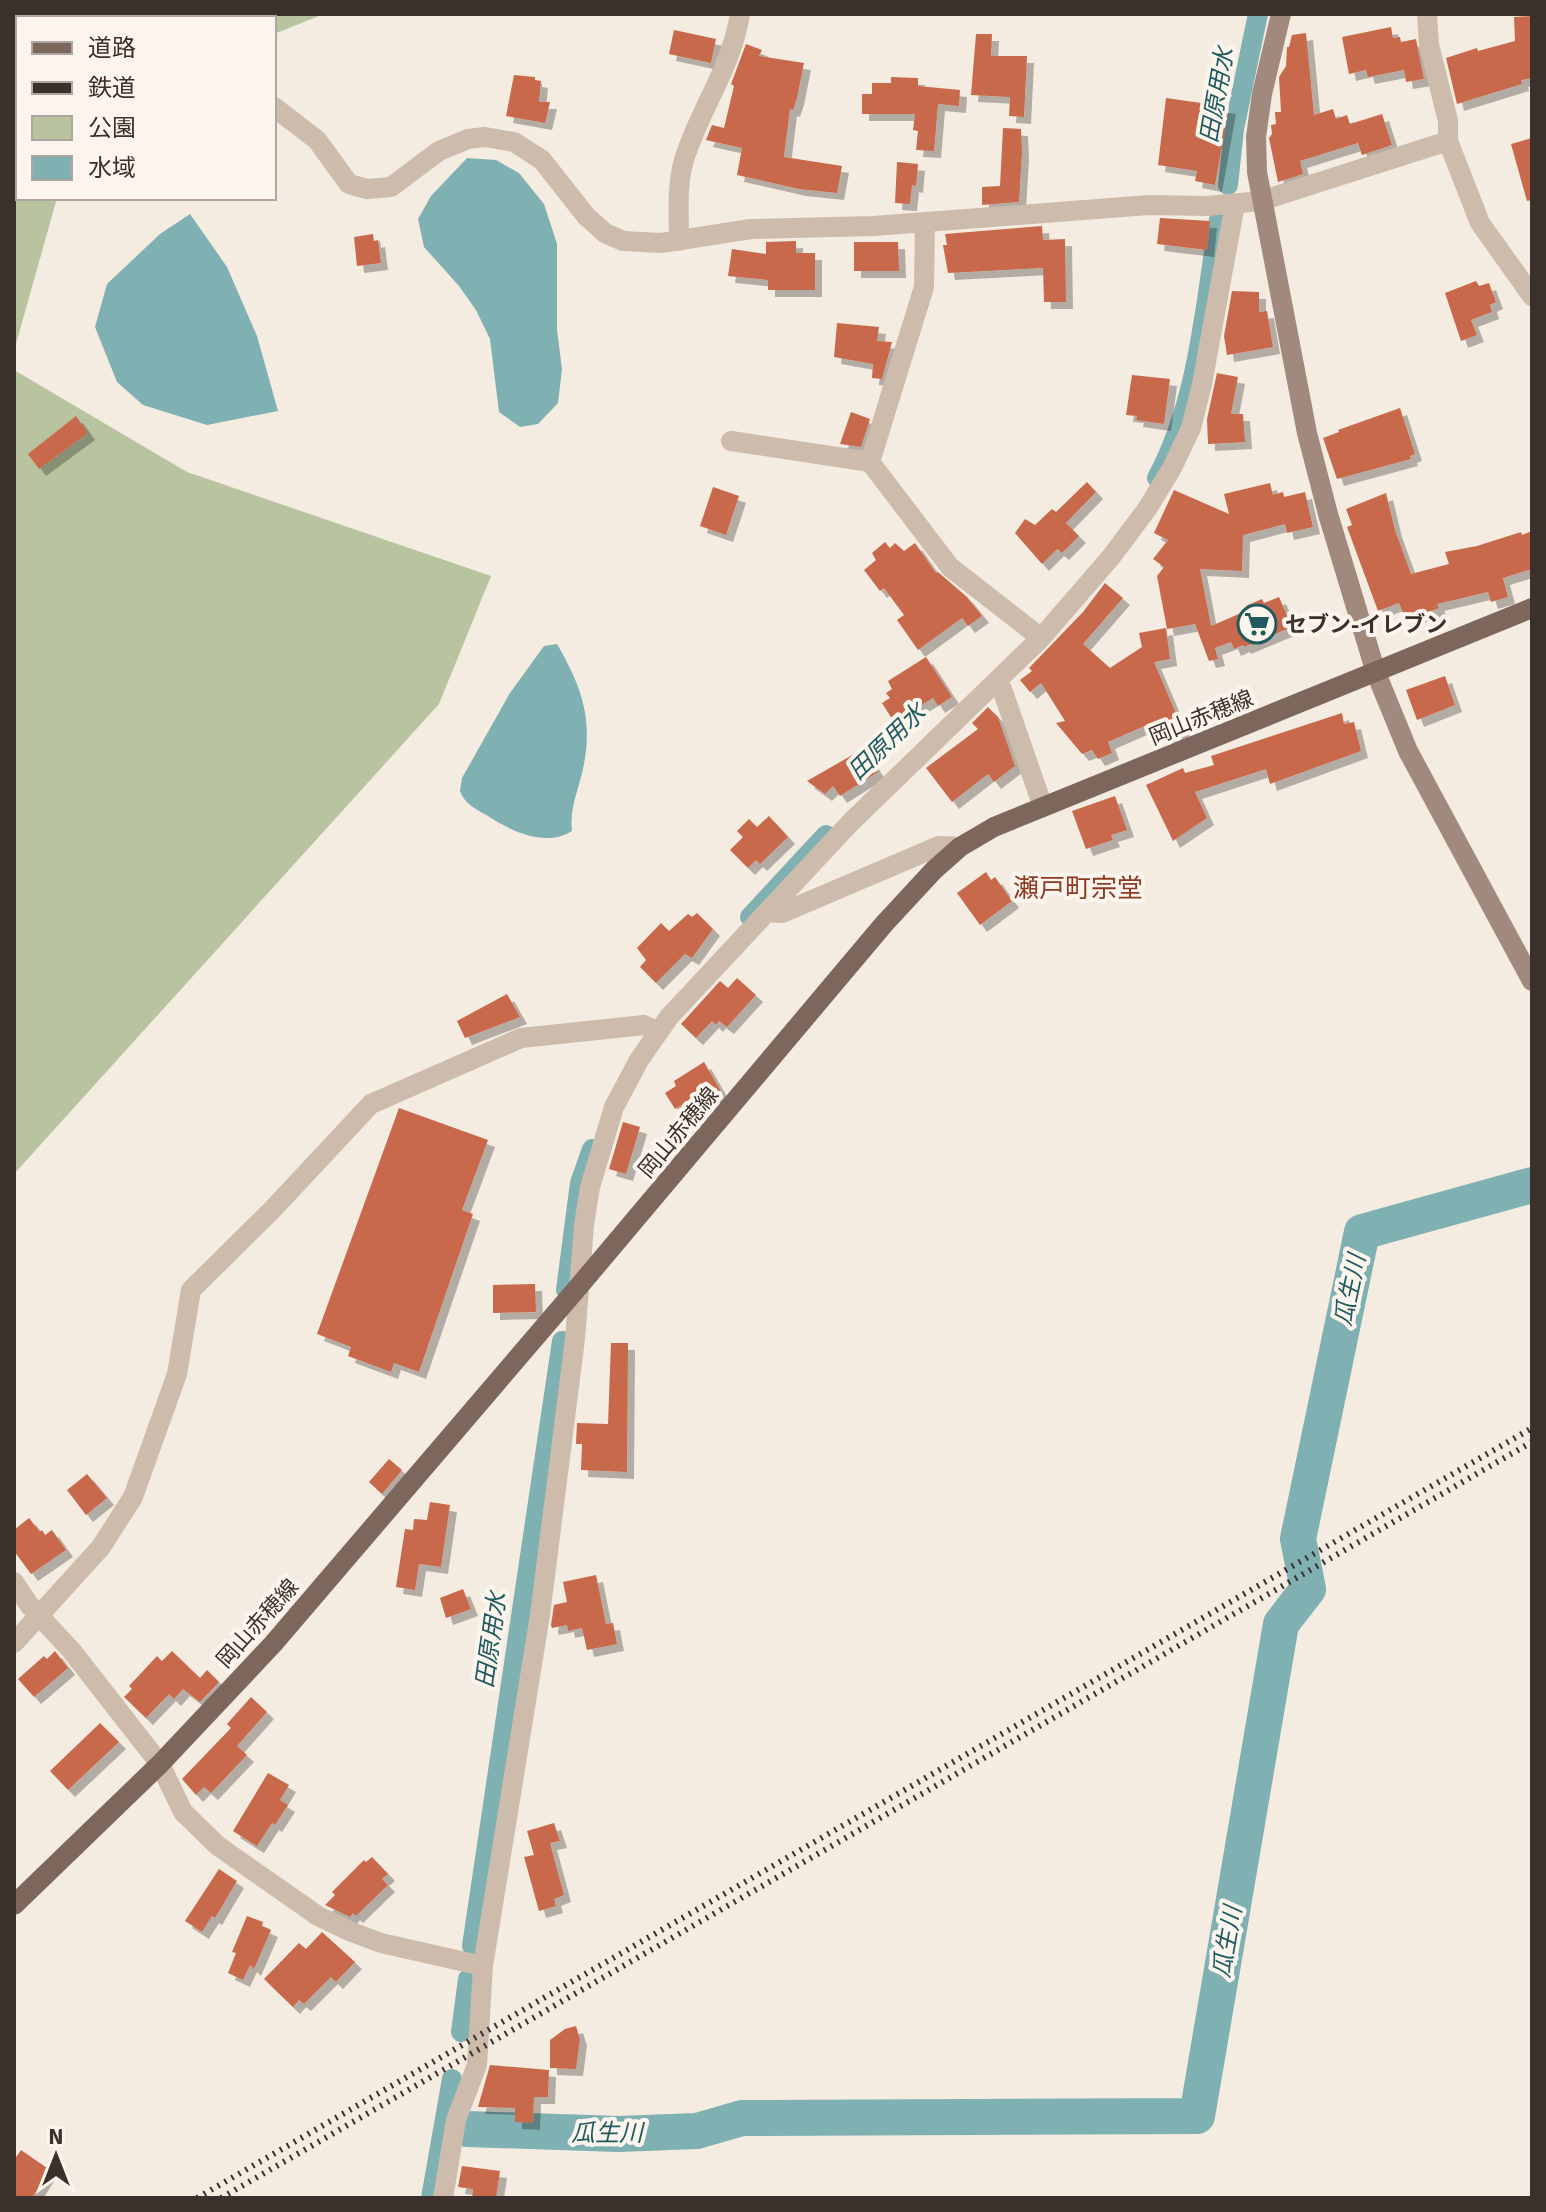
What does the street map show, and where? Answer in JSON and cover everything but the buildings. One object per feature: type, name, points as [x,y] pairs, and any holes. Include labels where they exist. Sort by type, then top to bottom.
[{"type":"main road","name":"岡山赤穂線","points":[[14,1905],[160,1764],[273,1644],[884,924],[960,847],[994,827],[1532,608]]},
{"type":"street","points":[[679,241],[680,181],[685,156],[735,43],[740,14]]},
{"type":"street","points":[[1281,14],[1262,94],[1256,137],[1261,201],[1307,433],[1328,514],[1376,673],[1408,751],[1532,981]]},
{"type":"street","points":[[1427,14],[1429,45],[1448,121],[1448,141],[1480,223],[1532,296]]},
{"type":"street","points":[[276,109],[317,140],[349,184],[367,189],[391,187],[439,151],[468,139],[485,137],[514,142],[542,160],[586,216],[605,233],[623,241],[679,241],[751,229],[925,222],[1149,205],[1261,201],[1448,141]]},
{"type":"street","points":[[443,2198],[456,2120],[477,2065],[483,1966],[540,1615],[590,1187],[614,1107],[653,1029],[669,1017],[850,823],[996,682],[1036,634],[1111,557],[1147,509],[1191,428],[1235,204]]},
{"type":"street","points":[[870,462],[924,287],[925,222]]},
{"type":"street","points":[[731,441],[870,462],[950,567],[1036,634]]},
{"type":"street","points":[[996,682],[1002,689],[1043,807]]},
{"type":"street","points":[[767,912],[782,913],[939,846],[960,847]]},
{"type":"street","points":[[14,1643],[101,1547],[133,1497],[177,1374],[191,1290],[272,1210],[371,1104],[521,1038],[653,1029]]},
{"type":"street","points":[[14,1582],[160,1764],[183,1812],[218,1846],[318,1916],[381,1943],[483,1966]]},
{"type":"green space","points":[[14,14],[324,14],[276,33],[276,16],[16,16],[16,200],[56,200],[14,351]]},
{"type":"green space","points":[[14,370],[187,472],[491,576],[439,704],[14,1174]]},
{"type":"water","points":[[467,158],[496,160],[519,173],[544,204],[557,244],[557,330],[562,369],[558,403],[538,424],[520,427],[499,412],[490,339],[476,310],[459,286],[424,247],[418,219],[431,196]]},
{"type":"water","points":[[190,214],[227,267],[257,336],[278,411],[207,425],[143,405],[117,382],[95,327],[107,284],[160,234]]},
{"type":"water","points":[[557,644],[582,701],[586,747],[573,805],[572,831],[562,836],[540,838],[497,822],[468,803],[460,791],[462,778],[510,693],[544,646]]},
{"type":"waterway","name":"田原用水","points":[[1228,185],[1234,129],[1258,14]]},
{"type":"waterway","name":"田原用水","points":[[1157,478],[1171,448],[1191,384],[1219,219]]},
{"type":"waterway","name":"田原用水","points":[[750,917],[826,835]]},
{"type":"waterway","name":"田原用水","points":[[566,1290],[580,1183],[592,1149]]},
{"type":"waterway","name":"瓜生川","points":[[468,2129],[618,2134],[697,2131],[742,2118],[1197,2116],[1281,1624],[1308,1589],[1298,1539],[1362,1232],[1532,1185]]},
{"type":"waterway","name":"田原用水","points":[[472,1946],[562,1341]]},
{"type":"waterway","name":"田原用水","points":[[461,2032],[468,1979]]},
{"type":"waterway","name":"田原用水","points":[[431,2198],[452,2079]]},
{"type":"railway","points":[[197,2198],[1532,1428]]},
{"type":"railway","points":[[221,2198],[1532,1442]]},
{"type":"place","name":"セブン-イレブン","points":[[1257,624]]},
{"type":"district","name":"瀬戸町宗堂","points":[[1078,888]]}]
